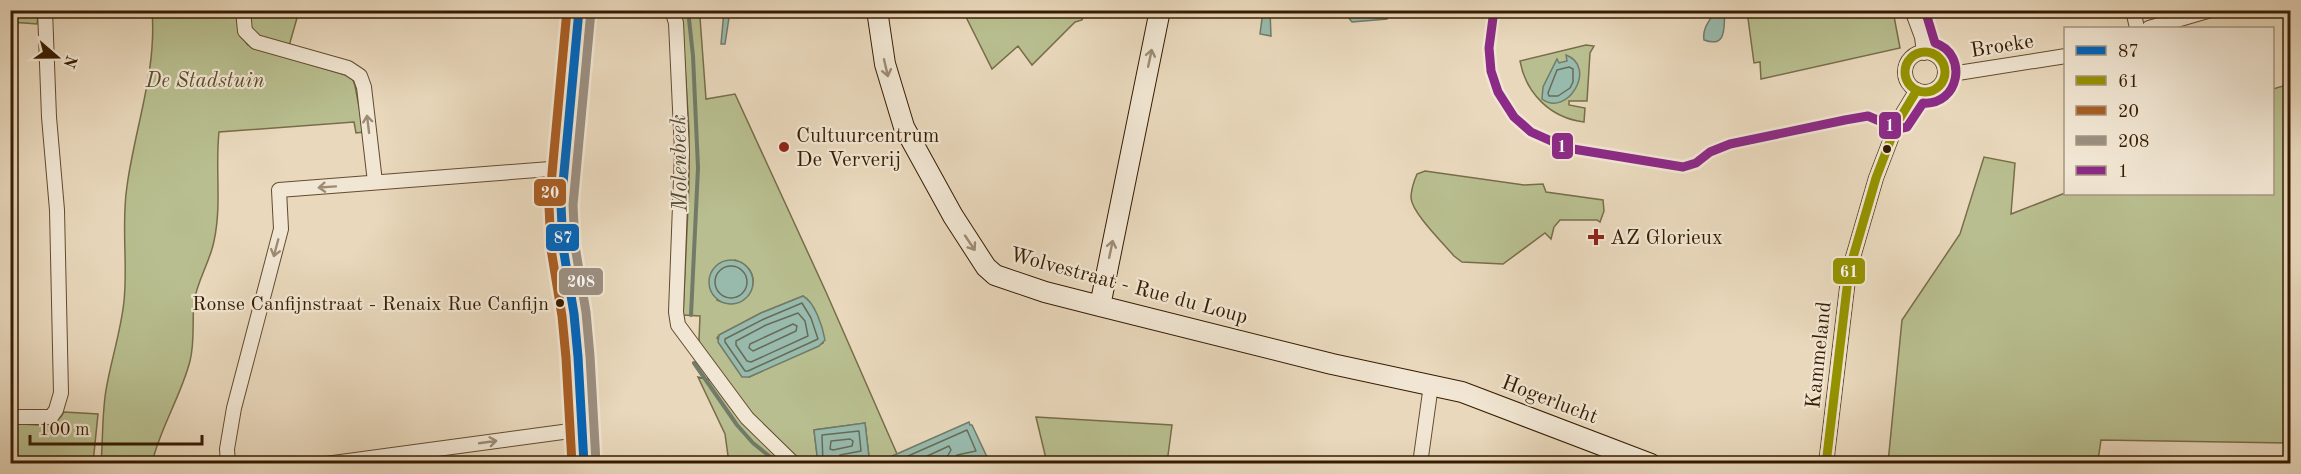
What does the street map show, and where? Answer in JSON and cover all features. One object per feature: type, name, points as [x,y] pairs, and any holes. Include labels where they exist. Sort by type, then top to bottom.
[{"type":"main road","points":[[579,10],[561,205],[563,248],[574,314],[584,464]]},
{"type":"street","points":[[10,417],[51,417],[56,410],[61,393],[58,230],[46,66],[45,10]]},
{"type":"street","points":[[243,10],[245,31],[256,42],[348,68],[360,76],[364,87],[375,182]]},
{"type":"street","points":[[672,10],[676,23],[682,153],[676,312],[678,324],[747,418],[794,464]]},
{"type":"street","name":"Wolvestraat - Rue du Loup","points":[[877,10],[885,63],[904,127],[952,216],[986,267],[995,275],[1018,284],[1100,306],[1332,364],[1431,385]]},
{"type":"street","points":[[1100,306],[1160,10]]},
{"type":"street","points":[[1912,10],[1922,37],[1924,53],[1913,57],[1906,68],[1907,81],[1917,90]]},
{"type":"street","points":[[2133,10],[2137,27]]},
{"type":"street","points":[[2152,27],[2211,10]]},
{"type":"street","name":"Broeke","points":[[1917,90],[1927,92],[1936,89],[1945,75],[1939,58],[1933,54],[1924,53]]},
{"type":"street","name":"Broeke","points":[[1945,75],[2064,56]]},
{"type":"street","name":"Kammeland","points":[[1826,464],[1849,271],[1876,178],[1901,117],[1917,90]]},
{"type":"street","points":[[228,464],[227,449],[234,408],[281,229],[279,190],[563,168]]},
{"type":"street","points":[[1420,464],[1431,385]]},
{"type":"street","name":"Hogerlucht","points":[[1431,385],[1472,395],[1651,464]]},
{"type":"street","points":[[326,464],[570,431],[582,432]]},
{"type":"green space","points":[[10,11],[39,11],[37,24],[11,22]]},
{"type":"green space","name":"De Stadstuin","points":[[152,11],[238,11],[238,32],[248,45],[352,77],[364,132],[356,133],[354,122],[219,132],[216,227],[212,249],[194,302],[192,346],[186,374],[160,437],[152,463],[101,464],[105,399],[124,301],[125,201],[148,77],[153,33]]},
{"type":"green space","points":[[247,11],[299,11],[289,46],[256,36],[249,29]]},
{"type":"green space","points":[[679,11],[697,11],[700,18],[706,99],[735,94],[901,463],[819,463],[869,457],[865,423],[814,430],[818,463],[801,463],[769,434],[703,355],[699,340],[700,316],[683,315],[689,186],[689,130],[682,18]],"holes":[[[735,260],[746,266],[752,274],[751,290],[745,298],[738,302],[728,303],[717,300]],[[803,296],[823,343],[749,377],[717,338],[761,313]]]},
{"type":"green space","points":[[963,11],[1085,11],[1082,20],[1075,22],[1032,65],[1018,46],[992,69]]},
{"type":"green space","points":[[1747,11],[1893,11],[1900,48],[1761,79],[1760,62],[1754,63]]},
{"type":"green space","points":[[1586,45],[1594,46],[1590,53],[1587,101],[1569,101],[1569,105],[1585,108],[1584,122],[1561,115],[1542,102],[1528,84],[1520,61]]},
{"type":"green space","points":[[2290,84],[2290,443],[2101,440],[2098,460],[2065,460],[2064,464],[1888,463],[1902,320],[1960,234],[1984,157],[2015,163],[2011,214],[2064,193],[2274,195],[2274,89]]},
{"type":"green space","points":[[1425,171],[1524,185],[1543,184],[1546,192],[1603,200],[1604,211],[1600,222],[1597,220],[1560,220],[1554,227],[1551,239],[1545,233],[1503,264],[1462,262],[1429,228],[1413,204],[1411,195],[1415,179],[1417,174]]},
{"type":"green space","points":[[698,377],[711,380],[786,463],[729,463],[725,434]]},
{"type":"green space","points":[[64,412],[98,414],[93,463],[11,464],[11,423],[48,424],[60,418]]},
{"type":"green space","points":[[1036,417],[1172,425],[1167,463],[1047,463]]},
{"type":"water","points":[[1716,10],[1725,11],[1721,38],[1712,42],[1704,40],[1705,28]]},
{"type":"water","points":[[724,11],[730,11],[725,44],[721,44]]},
{"type":"water","points":[[1263,11],[1270,11],[1271,36],[1260,34]]},
{"type":"water","points":[[1348,11],[1382,11],[1382,14],[1387,13],[1387,19],[1352,22],[1348,17]]},
{"type":"water","points":[[1566,55],[1575,61],[1579,70],[1579,79],[1575,89],[1561,102],[1552,103],[1542,99],[1543,87],[1557,59],[1559,63],[1567,61]]},
{"type":"water","points":[[731,260],[740,261],[747,266],[752,273],[752,291],[747,298],[740,303],[731,304],[722,303],[715,298],[710,291],[709,282],[710,273],[715,266],[722,261]]},
{"type":"water","points":[[803,296],[815,309],[825,340],[819,346],[749,377],[742,377],[718,342],[719,335],[761,313]]},
{"type":"water","points":[[969,422],[987,457],[937,463],[892,463],[890,457]]},
{"type":"water","points":[[865,423],[869,457],[818,463],[814,430]]},
{"type":"waterway","name":"Molenbeek","points":[[688,10],[693,56],[698,168],[691,315]]},
{"type":"waterway","name":"Molenbeek","points":[[694,363],[737,425],[753,443],[779,464]]},
{"type":"transit line","name":"20","points":[[567,10],[549,206],[551,249],[566,358],[572,464]]},
{"type":"transit line","name":"87","points":[[579,10],[561,205],[563,247],[574,314],[578,357],[584,464]]},
{"type":"transit line","name":"1","points":[[1494,10],[1489,48],[1491,71],[1498,92],[1514,117],[1531,132],[1567,148],[1683,167],[1696,163],[1710,152],[1730,144],[1845,120],[1868,116],[1898,129],[1907,127],[1923,103],[1935,102],[1945,96],[1952,88],[1955,78],[1956,68],[1953,57],[1946,49],[1935,43],[1925,10]]},
{"type":"transit line","name":"208","points":[[591,11],[573,205],[575,246],[586,312],[590,356],[596,463]]},
{"type":"transit line","name":"61","points":[[1925,52],[1939,58],[1945,72],[1939,86],[1925,92],[1911,86],[1905,72],[1911,58],[1925,52]]},
{"type":"transit line","name":"61","points":[[1826,464],[1849,271],[1876,178],[1897,123],[1917,90]]},
{"type":"place","name":"Cultuurcentrum De Ververij","points":[[784,147]]},
{"type":"place","name":"AZ Glorieux","points":[[1596,237]]},
{"type":"place","name":"Ronse Canfijnstraat - Renaix Rue Canfijn","points":[[560,303]]}]
